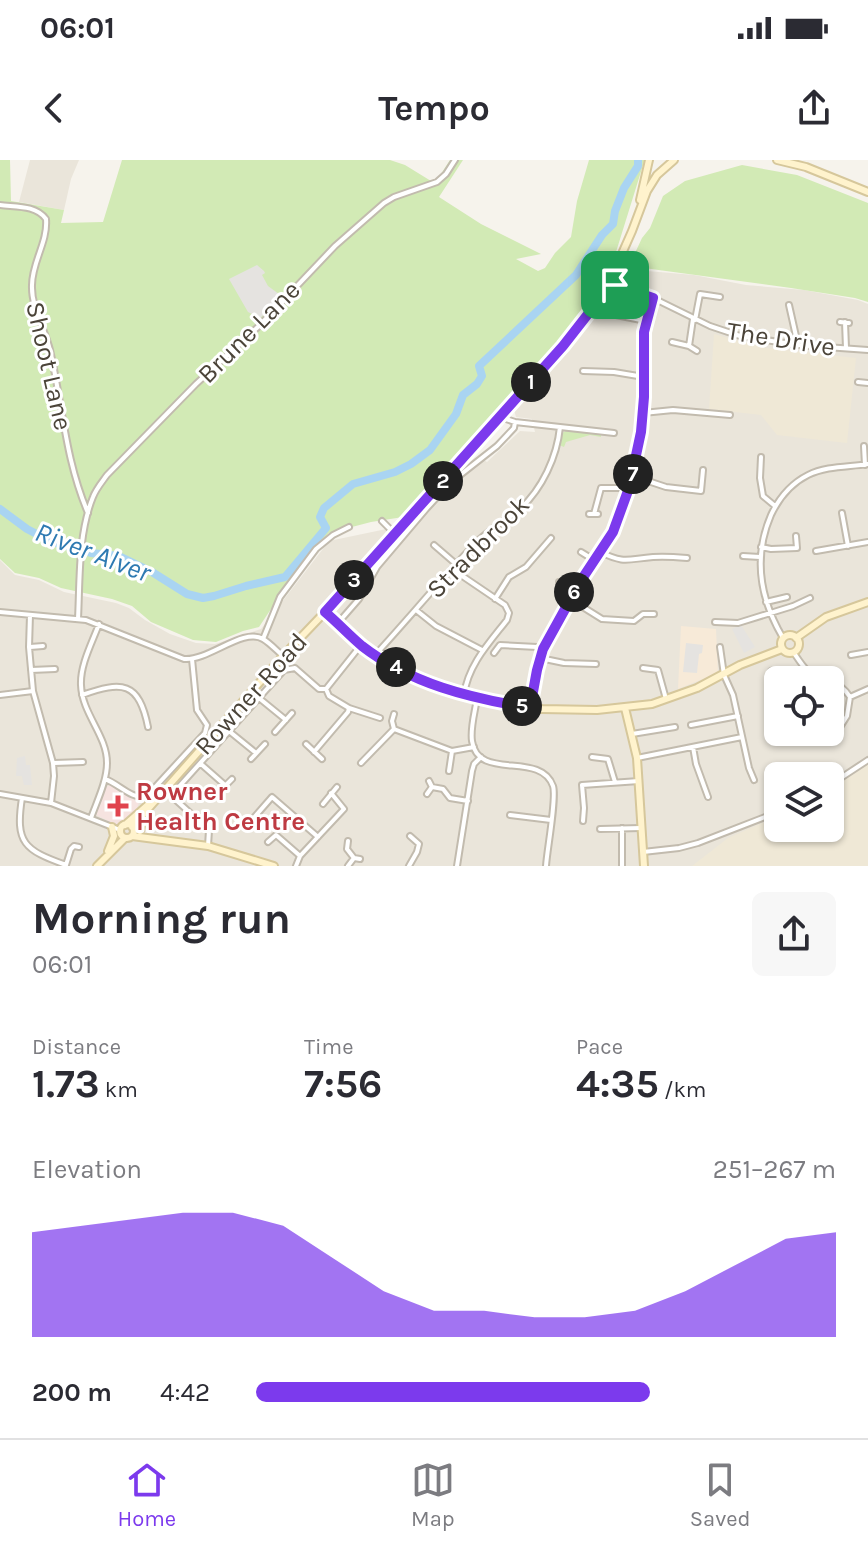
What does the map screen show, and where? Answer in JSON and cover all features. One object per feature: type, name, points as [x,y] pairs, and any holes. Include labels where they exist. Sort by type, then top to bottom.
[{"type":"main road","name":"Rowner Road","points":[[99,864],[563,346],[599,300],[632,231],[649,160]]},
{"type":"main road","name":"Rowner Road","points":[[638,211],[657,175],[674,160]]},
{"type":"main road","points":[[777,160],[806,167],[868,192]]},
{"type":"main road","points":[[796,638],[826,617],[868,602]]},
{"type":"main road","points":[[325,612],[361,645],[416,678],[464,695],[530,708],[625,708],[666,700],[782,649]]},
{"type":"main road","points":[[790,635],[796,638],[799,644],[794,653],[786,653],[782,649],[783,638],[790,635]]},
{"type":"main road","points":[[625,708],[637,758],[644,866]]},
{"type":"main road","name":"Rowner Road","points":[[99,864],[155,800]]},
{"type":"main road","points":[[108,851],[114,836],[112,827]]},
{"type":"main road","points":[[128,831],[208,846],[254,863],[274,866]]},
{"type":"street","name":"Brune Lane","points":[[78,619],[88,513],[96,491],[115,465],[260,325],[324,256],[384,203],[401,193],[431,185],[442,178],[455,160]]},
{"type":"street","name":"Shoot Lane","points":[[0,205],[35,210],[46,219],[45,237],[32,277],[32,294],[54,370],[67,449],[88,513]]},
{"type":"street","name":"The Drive","points":[[609,283],[653,298],[694,320],[740,336],[798,345],[868,350]]},
{"type":"street","points":[[689,346],[700,294],[720,297]]},
{"type":"street","points":[[530,708],[543,649],[617,523],[633,476],[643,413],[646,321],[653,298]]},
{"type":"street","points":[[789,305],[798,345]]},
{"type":"street","points":[[606,313],[646,321]]},
{"type":"street","points":[[844,322],[846,349]]},
{"type":"street","points":[[672,342],[697,351]]},
{"type":"street","points":[[593,364],[593,372]]},
{"type":"street","points":[[583,371],[645,377]]},
{"type":"street","points":[[858,382],[868,383]]},
{"type":"street","points":[[643,413],[673,410],[730,415]]},
{"type":"street","points":[[500,417],[515,422],[614,433]]},
{"type":"street","points":[[338,623],[359,599],[377,567],[427,508],[450,483],[497,446],[514,428],[515,422]]},
{"type":"street","name":"Stradbrook","points":[[375,655],[478,540],[530,498],[552,460],[560,427]]},
{"type":"street","points":[[783,638],[769,613],[760,572],[761,547],[775,506],[789,488],[805,476],[866,464],[864,446]]},
{"type":"street","points":[[761,457],[763,496],[775,506]]},
{"type":"street","points":[[633,476],[666,487],[701,491],[703,470]]},
{"type":"street","points":[[594,514],[601,488],[629,488]]},
{"type":"street","points":[[842,513],[848,546]]},
{"type":"street","points":[[382,521],[395,534]]},
{"type":"street","points":[[263,639],[280,597],[316,549],[349,527]]},
{"type":"street","points":[[761,547],[797,548],[796,536]]},
{"type":"street","points":[[495,599],[509,577],[526,567],[551,538]]},
{"type":"street","points":[[816,551],[868,542]]},
{"type":"street","points":[[434,545],[454,567],[507,608],[508,616],[471,671],[464,695]]},
{"type":"street","points":[[581,552],[594,560]]},
{"type":"street","points":[[600,552],[615,559],[632,561],[654,556],[687,558]]},
{"type":"street","points":[[743,556],[760,557]]},
{"type":"street","points":[[559,582],[580,582]]},
{"type":"street","points":[[766,602],[787,597]]},
{"type":"street","points":[[715,622],[738,623],[810,598]]},
{"type":"street","points":[[570,599],[602,619],[634,621],[643,614],[654,614]]},
{"type":"street","points":[[416,610],[436,626],[483,650]]},
{"type":"street","points":[[0,612],[78,619],[99,624],[184,659],[192,659],[250,636],[263,639],[283,656]]},
{"type":"street","points":[[30,615],[33,691],[53,763],[51,803]]},
{"type":"street","points":[[91,818],[107,764],[105,751],[85,706],[81,676],[99,624]]},
{"type":"street","points":[[326,689],[361,645]]},
{"type":"street","points":[[494,653],[500,645],[543,649]]},
{"type":"street","points":[[29,647],[43,646]]},
{"type":"street","points":[[720,647],[724,675],[733,695],[754,780]]},
{"type":"street","points":[[851,655],[868,652]]},
{"type":"street","points":[[794,653],[803,666]]},
{"type":"street","points":[[540,658],[564,663],[596,664]]},
{"type":"street","points":[[105,779],[136,797],[146,797],[205,733],[207,725],[197,710],[192,659]]},
{"type":"street","points":[[208,846],[209,830],[175,797],[176,790],[284,670],[295,668],[319,689],[326,689]]},
{"type":"street","points":[[643,668],[658,670],[666,700]]},
{"type":"street","points":[[31,670],[55,669]]},
{"type":"street","points":[[82,695],[117,685],[128,688],[137,696],[148,727]]},
{"type":"street","points":[[326,689],[329,696],[349,708],[380,718]]},
{"type":"street","points":[[844,689],[850,697],[844,721]]},
{"type":"street","points":[[850,697],[868,689]]},
{"type":"street","points":[[0,695],[33,691]]},
{"type":"street","points":[[259,698],[286,720]]},
{"type":"street","points":[[477,698],[472,734],[474,747],[481,757],[494,764],[527,767],[542,772],[552,783],[554,790],[546,866]]},
{"type":"street","points":[[314,752],[349,708]]},
{"type":"street","points":[[275,732],[292,713]]},
{"type":"street","points":[[394,714],[394,729]]},
{"type":"street","points":[[691,725],[738,716]]},
{"type":"street","points":[[632,734],[675,727]]},
{"type":"street","points":[[394,729],[452,751],[474,747]]},
{"type":"street","points":[[361,763],[394,729]]},
{"type":"street","points":[[229,731],[256,753]]},
{"type":"street","points":[[637,758],[742,737]]},
{"type":"street","points":[[251,759],[265,744]]},
{"type":"street","points":[[306,744],[322,759]]},
{"type":"street","points":[[693,747],[708,797]]},
{"type":"street","points":[[449,771],[452,751]]},
{"type":"street","points":[[457,866],[474,764],[481,757]]},
{"type":"street","points":[[592,757],[608,759],[615,782]]},
{"type":"street","points":[[844,776],[868,760]]},
{"type":"street","points":[[53,763],[83,762]]},
{"type":"street","points":[[200,763],[226,786]]},
{"type":"street","points":[[220,791],[232,779]]},
{"type":"street","points":[[429,781],[432,787]]},
{"type":"street","points":[[583,821],[582,785],[639,781]]},
{"type":"street","points":[[323,804],[337,787]]},
{"type":"street","points":[[432,787],[444,787],[450,799],[468,801]]},
{"type":"street","points":[[427,794],[432,787]]},
{"type":"street","points":[[296,866],[300,856],[344,809],[331,793]]},
{"type":"street","points":[[0,794],[51,803],[128,831]]},
{"type":"street","points":[[23,797],[20,825],[24,841],[31,851],[66,865],[71,849],[79,847]]},
{"type":"street","points":[[251,821],[272,797],[318,837]]},
{"type":"street","points":[[510,815],[551,820]]},
{"type":"street","points":[[643,852],[698,843],[764,817]]},
{"type":"street","points":[[622,828],[622,866]]},
{"type":"street","points":[[600,829],[641,828]]},
{"type":"street","points":[[268,842],[276,835],[300,856]]},
{"type":"street","points":[[409,866],[419,844],[410,836]]},
{"type":"street","points":[[348,841],[347,849],[357,858],[348,866]]},
{"type":"shaded area","points":[[30,160],[79,160],[64,210],[19,202]]},
{"type":"shaded area","points":[[257,265],[264,271],[262,275],[268,286],[283,297],[260,318],[248,312],[229,279]]},
{"type":"shaded area","points":[[624,269],[804,290],[868,304],[868,866],[0,866],[0,560],[15,575],[39,580],[64,592],[116,603],[170,634],[196,643],[215,644],[261,629],[329,541],[415,523],[445,491],[484,460],[487,462],[520,431],[535,432],[532,419],[516,417],[514,410],[578,339],[608,296],[612,293],[624,295]]},
{"type":"shaded area","points":[[714,334],[766,348],[856,358],[847,443],[777,435],[761,415],[709,409]]},
{"type":"shaded area","points":[[741,625],[755,647],[744,653],[732,629]]},
{"type":"shaded area","points":[[681,626],[716,629],[718,673],[678,689]]},
{"type":"shaded area","points":[[686,643],[703,645],[697,673],[683,672]]},
{"type":"shaded area","points":[[25,756],[26,765],[30,765],[32,785],[24,785],[22,776],[16,776],[17,758]]},
{"type":"shaded area","points":[[868,763],[868,866],[692,866],[728,838],[764,822],[764,842],[844,842],[844,778]]},
{"type":"shaded area","name":"Rowner Health Centre","points":[[110,785],[139,803],[136,811],[117,825],[96,815],[106,787]]},
{"type":"green space","points":[[0,160],[10,160],[11,201],[64,210],[61,223],[103,222],[122,160],[390,160],[431,181],[437,180],[450,160],[463,160],[439,197],[481,224],[541,254],[516,259],[538,271],[545,268],[571,237],[589,160],[644,162],[612,265],[576,328],[403,517],[329,533],[293,576],[259,627],[216,642],[193,640],[151,622],[132,606],[112,599],[61,588],[39,578],[15,573],[0,559]]},
{"type":"green space","points":[[742,165],[797,175],[868,203],[868,302],[629,266],[663,196],[685,181]]},
{"type":"green space","points":[[562,433],[601,434],[601,437],[590,435],[566,442],[564,447],[559,445]]},
{"type":"waterway","name":"River Alver","points":[[0,509],[27,529],[52,542],[91,553],[119,556],[187,594],[203,598],[285,577],[326,528],[320,517],[324,508],[353,484],[395,472],[430,450],[456,414],[463,395],[482,376],[479,366],[576,275],[602,235],[613,224],[615,211],[624,188],[638,166],[638,160]]},
{"type":"place","name":"Rowner Health Centre","points":[[118,806]]},
{"type":"route","points":[[609,283],[615,285],[653,298],[644,332],[643,413],[633,476],[617,523],[543,649],[530,708],[439,688],[375,655],[325,612],[563,346],[609,283]]}]
